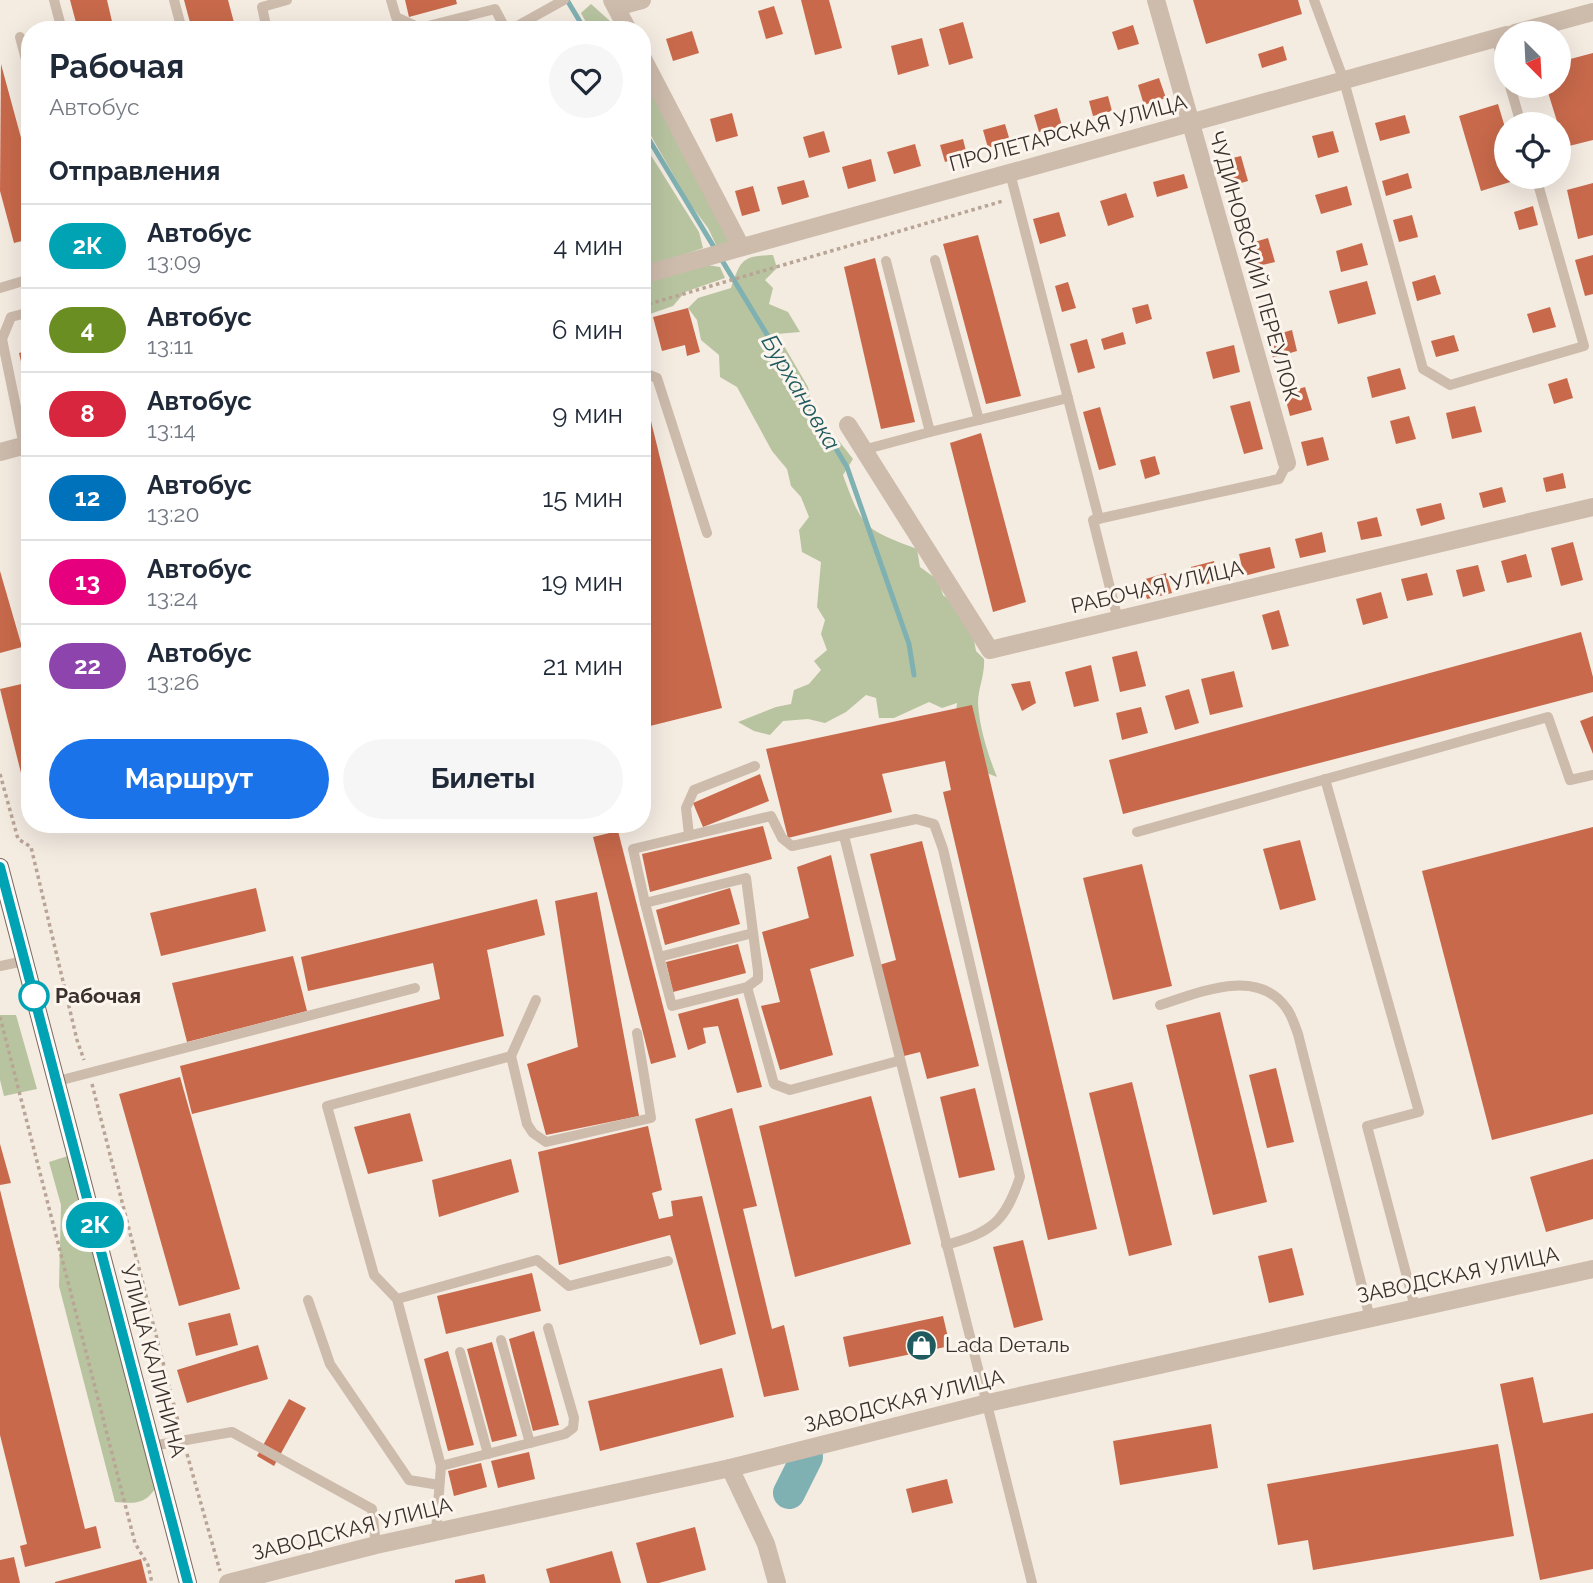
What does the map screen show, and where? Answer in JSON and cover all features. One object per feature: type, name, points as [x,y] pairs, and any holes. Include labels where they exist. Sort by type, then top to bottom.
[{"type":"main road","name":"УЛИЦА КАЛИНИНА","points":[[0,867],[188,1583]]},
{"type":"street","points":[[623,21],[614,3],[642,0]]},
{"type":"street","name":"ЧУДИНОВСКИЙ ПЕРЕУЛОК","points":[[1156,0],[1287,463]]},
{"type":"street","points":[[1560,21],[1593,12]]},
{"type":"street","name":"ПРОЛЕТАРСКАЯ УЛИЦА","points":[[651,272],[1494,39]]},
{"type":"street","points":[[651,74],[741,247]]},
{"type":"street","name":"РАБОЧАЯ УЛИЦА","points":[[848,425],[990,650],[1593,507]]},
{"type":"street","points":[[0,452],[21,447]]},
{"type":"street","name":"ЗАВОДСКАЯ УЛИЦА","points":[[226,1583],[376,1545],[730,1468],[988,1403],[1593,1269]]},
{"type":"street","points":[[730,1468],[766,1544],[777,1583]]},
{"type":"lane","points":[[54,0],[60,21]]},
{"type":"lane","points":[[174,0],[180,21]]},
{"type":"lane","points":[[265,21],[262,7],[287,0]]},
{"type":"lane","points":[[391,0],[396,17],[404,21]]},
{"type":"lane","points":[[1314,0],[1344,80],[1423,369],[1450,385],[1584,346],[1539,189]]},
{"type":"lane","points":[[525,21],[560,2]]},
{"type":"lane","points":[[450,21],[495,9],[502,21]]},
{"type":"lane","points":[[1010,173],[1099,519]]},
{"type":"lane","points":[[935,260],[979,420]]},
{"type":"lane","points":[[886,261],[930,432]]},
{"type":"lane","points":[[0,288],[21,282]]},
{"type":"lane","points":[[21,314],[10,317],[2,339],[4,362],[21,423]]},
{"type":"lane","points":[[651,376],[657,378],[707,533]]},
{"type":"lane","points":[[863,450],[1068,398]]},
{"type":"lane","points":[[1118,620],[1093,520],[1279,479],[1287,463]]},
{"type":"lane","points":[[1137,832],[1548,717],[1570,780],[1593,775]]},
{"type":"lane","points":[[689,835],[687,808],[694,790],[755,766]]},
{"type":"lane","points":[[1325,779],[1419,1112],[1367,1126],[1415,1307]]},
{"type":"lane","points":[[645,903],[746,878],[758,979],[747,988],[672,1006],[645,903],[633,849],[771,816],[782,838],[792,846],[916,819],[934,824],[943,849],[1020,1177],[1002,1219],[978,1236],[946,1245]]},
{"type":"lane","points":[[844,836],[898,1061],[988,1403],[1032,1583]]},
{"type":"lane","points":[[659,957],[752,933]]},
{"type":"lane","points":[[0,966],[24,961]]},
{"type":"lane","points":[[1160,1005],[1212,988],[1247,985],[1269,991],[1287,1008],[1298,1034],[1370,1318]]},
{"type":"lane","points":[[58,1082],[415,988]]},
{"type":"lane","points":[[747,988],[771,1076],[774,1084],[784,1089],[790,1090],[898,1061]]},
{"type":"lane","points":[[536,999],[511,1056],[527,1124],[533,1133],[546,1142],[651,1118],[637,1033]]},
{"type":"lane","points":[[436,1532],[442,1466],[397,1299],[374,1275],[327,1106],[511,1056]]},
{"type":"lane","points":[[397,1299],[537,1260],[569,1286],[668,1261]]},
{"type":"lane","points":[[308,1300],[330,1364],[408,1480],[439,1485]]},
{"type":"lane","points":[[442,1466],[565,1434],[573,1428],[574,1418],[548,1328]]},
{"type":"lane","points":[[502,1340],[530,1443]]},
{"type":"lane","points":[[460,1352],[488,1454]]},
{"type":"lane","points":[[152,1446],[232,1432],[372,1509],[376,1545]]},
{"type":"path","points":[[651,304],[1016,198]]},
{"type":"path","points":[[0,774],[18,839],[31,847],[77,1040],[89,1073],[183,1441],[226,1583]]},
{"type":"path","points":[[0,1017],[135,1543],[148,1565],[152,1583]]},
{"type":"green space","points":[[591,4],[610,21],[585,21],[581,13]]},
{"type":"green space","points":[[651,86],[732,245],[718,249],[708,228],[690,204],[651,136]]},
{"type":"green space","points":[[651,155],[699,232],[703,248],[651,266]]},
{"type":"green space","points":[[773,255],[777,268],[765,280],[773,288],[769,304],[788,312],[800,332],[777,334],[808,387],[815,423],[839,441],[853,459],[843,475],[861,517],[886,537],[917,549],[920,567],[938,580],[943,595],[956,605],[973,635],[976,651],[984,659],[978,697],[979,712],[984,740],[997,777],[969,766],[955,725],[957,703],[942,708],[929,702],[894,718],[879,718],[876,698],[866,695],[846,712],[825,723],[808,719],[783,721],[770,735],[754,731],[738,722],[791,704],[794,690],[809,684],[821,670],[814,661],[827,650],[821,634],[825,620],[817,607],[821,562],[802,552],[799,530],[809,517],[801,497],[791,486],[787,469],[772,451],[737,387],[720,377],[719,355],[701,340],[697,320],[688,308],[698,298],[731,288],[744,261],[755,256]]},
{"type":"green space","points":[[707,265],[720,267],[725,278],[685,292],[673,306],[651,314],[651,280]]},
{"type":"green space","points":[[0,1015],[16,1015],[37,1089],[4,1096],[0,1080]]},
{"type":"green space","points":[[68,1156],[157,1485],[149,1496],[135,1503],[115,1502],[59,1286],[61,1205],[49,1162]]},
{"type":"building","points":[[70,0],[107,0],[112,21],[76,21]]},
{"type":"building","points":[[184,0],[228,0],[234,21],[190,21]]},
{"type":"building","points":[[405,0],[456,0],[457,4],[409,17]]},
{"type":"building","points":[[801,0],[829,0],[842,48],[815,55]]},
{"type":"building","points":[[1193,0],[1298,0],[1302,14],[1206,44]]},
{"type":"building","points":[[774,6],[783,34],[766,39],[758,11]]},
{"type":"building","points":[[963,22],[973,58],[949,65],[939,29]]},
{"type":"building","points":[[1133,25],[1139,44],[1118,50],[1112,32]]},
{"type":"building","points":[[692,31],[699,53],[673,61],[666,39]]},
{"type":"building","points":[[922,38],[929,66],[898,75],[891,46]]},
{"type":"building","points":[[1283,46],[1287,60],[1262,68],[1258,54]]},
{"type":"building","points":[[1593,53],[1593,140],[1571,146],[1571,112],[1554,112],[1550,98],[1572,98],[1572,59]]},
{"type":"building","points":[[1,64],[21,138],[21,241],[14,243],[0,191]]},
{"type":"building","points":[[1159,78],[1166,98],[1144,105],[1138,85]]},
{"type":"building","points":[[1108,96],[1112,111],[1093,116],[1089,101]]},
{"type":"building","points":[[1498,104],[1500,112],[1494,112],[1494,187],[1481,191],[1459,116]]},
{"type":"building","points":[[1057,108],[1062,126],[1039,132],[1034,115]]},
{"type":"building","points":[[732,113],[738,136],[716,142],[710,119]]},
{"type":"building","points":[[1405,115],[1410,133],[1380,141],[1375,123]]},
{"type":"building","points":[[1005,124],[1010,141],[988,148],[983,130]]},
{"type":"building","points":[[824,131],[830,152],[809,158],[803,137]]},
{"type":"building","points":[[1333,131],[1339,152],[1318,158],[1312,136]]},
{"type":"building","points":[[963,139],[967,155],[945,162],[940,145]]},
{"type":"building","points":[[915,144],[921,166],[894,174],[887,152]]},
{"type":"building","points":[[1241,156],[1248,181],[1231,186],[1224,160]]},
{"type":"building","points":[[871,159],[876,181],[848,189],[842,167]]},
{"type":"building","points":[[1408,173],[1412,188],[1386,196],[1382,181]]},
{"type":"building","points":[[1184,174],[1188,188],[1157,197],[1153,182]]},
{"type":"building","points":[[804,180],[809,197],[782,205],[777,187]]},
{"type":"building","points":[[1593,183],[1593,235],[1578,239],[1567,190]]},
{"type":"building","points":[[753,186],[760,211],[742,216],[735,191]]},
{"type":"building","points":[[1347,186],[1352,205],[1321,214],[1315,195]]},
{"type":"building","points":[[1126,193],[1134,217],[1108,226],[1100,201]]},
{"type":"building","points":[[1533,206],[1538,225],[1519,230],[1514,212]]},
{"type":"building","points":[[1059,212],[1066,236],[1040,244],[1033,219]]},
{"type":"building","points":[[1412,215],[1418,237],[1399,242],[1393,220]]},
{"type":"building","points":[[978,235],[1021,396],[986,404],[943,244]]},
{"type":"building","points":[[1268,238],[1275,262],[1258,266],[1251,243]]},
{"type":"building","points":[[1362,243],[1368,265],[1341,272],[1336,251]]},
{"type":"building","points":[[1593,255],[1593,294],[1585,296],[1575,260]]},
{"type":"building","points":[[875,258],[915,422],[881,429],[844,267]]},
{"type":"building","points":[[1435,275],[1441,294],[1417,301],[1412,282]]},
{"type":"building","points":[[1367,281],[1376,314],[1338,324],[1329,291]]},
{"type":"building","points":[[1068,282],[1076,308],[1062,312],[1055,286]]},
{"type":"building","points":[[1148,304],[1152,319],[1136,324],[1132,308]]},
{"type":"building","points":[[1550,307],[1556,327],[1533,333],[1527,314]]},
{"type":"building","points":[[688,308],[700,352],[687,356],[685,345],[662,351],[653,317]]},
{"type":"building","points":[[1292,330],[1297,351],[1273,358],[1267,337]]},
{"type":"building","points":[[1123,332],[1126,344],[1104,350],[1101,339]]},
{"type":"building","points":[[1454,335],[1459,351],[1436,357],[1431,341]]},
{"type":"building","points":[[1087,339],[1095,368],[1078,373],[1070,344]]},
{"type":"building","points":[[1234,345],[1240,372],[1213,379],[1206,352]]},
{"type":"building","points":[[1400,368],[1406,389],[1372,398],[1367,377]]},
{"type":"building","points":[[1567,378],[1573,398],[1554,404],[1548,384]]},
{"type":"building","points":[[1305,387],[1312,410],[1290,416],[1284,393]]},
{"type":"building","points":[[1250,401],[1263,449],[1244,454],[1230,406]]},
{"type":"building","points":[[1475,406],[1482,432],[1452,439],[1446,413]]},
{"type":"building","points":[[1100,407],[1116,465],[1099,470],[1083,412]]},
{"type":"building","points":[[1409,416],[1416,439],[1396,444],[1390,421]]},
{"type":"building","points":[[651,421],[722,708],[651,726]]},
{"type":"building","points":[[981,433],[1026,602],[993,612],[950,443]]},
{"type":"building","points":[[1323,437],[1329,460],[1307,466],[1301,442]]},
{"type":"building","points":[[1155,456],[1160,474],[1145,479],[1140,460]]},
{"type":"building","points":[[1563,473],[1566,488],[1546,492],[1543,478]]},
{"type":"building","points":[[1502,487],[1506,502],[1483,508],[1479,493]]},
{"type":"building","points":[[1441,503],[1445,519],[1421,526],[1416,509]]},
{"type":"building","points":[[1377,517],[1382,536],[1361,540],[1357,522]]},
{"type":"building","points":[[1322,532],[1326,552],[1300,558],[1295,539]]},
{"type":"building","points":[[1573,542],[1583,580],[1561,586],[1551,548]]},
{"type":"building","points":[[1270,547],[1275,568],[1244,576],[1239,554]]},
{"type":"building","points":[[1526,554],[1532,577],[1507,583],[1501,561]]},
{"type":"building","points":[[1214,561],[1219,581],[1196,587],[1191,567]]},
{"type":"building","points":[[1478,565],[1485,591],[1463,597],[1456,570]]},
{"type":"building","points":[[0,571],[21,647],[0,653]]},
{"type":"building","points":[[1166,573],[1172,593],[1147,599],[1142,580]]},
{"type":"building","points":[[1427,573],[1433,595],[1407,601],[1401,579]]},
{"type":"building","points":[[1381,592],[1388,618],[1363,625],[1356,599]]},
{"type":"building","points":[[1279,610],[1289,646],[1272,650],[1262,615]]},
{"type":"building","points":[[1581,632],[1593,677],[1593,692],[1123,814],[1109,760]]},
{"type":"building","points":[[1137,651],[1146,686],[1120,692],[1112,657]]},
{"type":"building","points":[[1091,665],[1099,701],[1074,707],[1065,672]]},
{"type":"building","points":[[1234,671],[1243,707],[1210,715],[1201,679]]},
{"type":"building","points":[[1030,681],[1036,703],[1022,711],[1011,684]]},
{"type":"building","points":[[21,684],[21,773],[0,689]]},
{"type":"building","points":[[1189,689],[1199,723],[1175,730],[1165,696]]},
{"type":"building","points":[[972,705],[1097,1229],[1048,1240],[943,792],[951,790],[945,761],[882,774],[892,812],[788,838],[766,749]]},
{"type":"building","points":[[1141,707],[1148,733],[1122,740],[1116,713]]},
{"type":"building","points":[[1593,716],[1593,754],[1580,721]]},
{"type":"building","points":[[760,774],[769,801],[703,827],[693,803]]},
{"type":"building","points":[[763,826],[772,859],[650,892],[642,854]]},
{"type":"building","points":[[1593,827],[1593,1114],[1492,1140],[1422,871]]},
{"type":"building","points":[[619,833],[676,1057],[651,1064],[593,837]]},
{"type":"building","points":[[1300,840],[1316,900],[1280,910],[1263,849]]},
{"type":"building","points":[[922,841],[979,1066],[927,1079],[920,1052],[904,1056],[879,965],[896,960],[870,854]]},
{"type":"building","points":[[831,855],[854,956],[810,969],[833,1055],[780,1070],[761,1006],[780,1002],[762,932],[809,918],[797,867]]},
{"type":"building","points":[[1142,864],[1172,986],[1113,1000],[1083,878]]},
{"type":"building","points":[[256,888],[266,931],[161,956],[150,913]]},
{"type":"building","points":[[730,888],[740,924],[665,945],[656,910]]},
{"type":"building","points":[[597,892],[639,1116],[546,1135],[527,1064],[578,1047],[555,901]]},
{"type":"building","points":[[537,899],[545,935],[487,950],[504,1036],[192,1114],[180,1066],[440,999],[433,963],[308,991],[301,957]]},
{"type":"building","points":[[738,944],[746,973],[673,992],[666,962]]},
{"type":"building","points":[[293,956],[307,1011],[187,1042],[172,983]]},
{"type":"building","points":[[738,998],[762,1087],[737,1093],[718,1026],[703,1028],[706,1043],[688,1050],[678,1014]]},
{"type":"building","points":[[1220,1012],[1267,1202],[1213,1215],[1166,1025]]},
{"type":"building","points":[[1276,1068],[1294,1142],[1267,1148],[1249,1075]]},
{"type":"building","points":[[180,1077],[240,1289],[179,1306],[119,1094]]},
{"type":"building","points":[[1132,1082],[1172,1245],[1129,1256],[1089,1093]]},
{"type":"building","points":[[975,1088],[995,1170],[959,1178],[940,1097]]},
{"type":"building","points":[[871,1096],[911,1244],[795,1277],[759,1126]]},
{"type":"building","points":[[732,1108],[757,1206],[743,1209],[772,1329],[784,1325],[799,1390],[764,1397],[695,1119]]},
{"type":"building","points":[[410,1113],[423,1161],[368,1174],[354,1127]]},
{"type":"building","points":[[648,1126],[662,1190],[652,1193],[659,1219],[673,1216],[671,1201],[702,1196],[736,1334],[700,1345],[670,1235],[559,1265],[538,1152]]},
{"type":"building","points":[[0,1144],[11,1183],[0,1185]]},
{"type":"building","points":[[511,1159],[519,1192],[439,1217],[432,1180]]},
{"type":"building","points":[[1593,1159],[1593,1219],[1546,1232],[1530,1177]]},
{"type":"building","points":[[0,1190],[85,1529],[96,1526],[101,1548],[25,1567],[20,1546],[27,1544],[0,1435]]},
{"type":"building","points":[[1023,1240],[1043,1320],[1014,1328],[993,1247]]},
{"type":"building","points":[[1292,1248],[1304,1295],[1269,1303],[1258,1256]]},
{"type":"building","points":[[532,1273],[541,1311],[446,1334],[437,1296]]},
{"type":"building","points":[[230,1313],[238,1345],[196,1356],[188,1323]]},
{"type":"building","points":[[943,1316],[950,1346],[849,1367],[843,1337]]},
{"type":"building","points":[[534,1331],[559,1425],[533,1431],[509,1339]]},
{"type":"building","points":[[492,1342],[517,1436],[492,1442],[467,1349]]},
{"type":"building","points":[[258,1345],[268,1379],[187,1403],[177,1370]]},
{"type":"building","points":[[448,1351],[474,1445],[448,1451],[424,1359]]},
{"type":"building","points":[[722,1368],[734,1417],[600,1451],[588,1401]]},
{"type":"building","points":[[1533,1377],[1543,1423],[1593,1413],[1593,1569],[1540,1580],[1500,1384]]},
{"type":"building","points":[[289,1399],[306,1408],[274,1466],[257,1456]]},
{"type":"building","points":[[1211,1424],[1218,1468],[1120,1485],[1113,1441]]},
{"type":"building","points":[[1498,1444],[1514,1536],[1313,1570],[1308,1540],[1278,1545],[1267,1484]]},
{"type":"building","points":[[529,1452],[535,1479],[498,1488],[491,1461]]},
{"type":"building","points":[[481,1463],[487,1487],[454,1496],[448,1471]]},
{"type":"building","points":[[947,1479],[953,1503],[912,1513],[906,1489]]},
{"type":"building","points":[[695,1527],[706,1570],[659,1583],[647,1583],[636,1543]]},
{"type":"building","points":[[612,1551],[621,1583],[550,1583],[546,1569]]},
{"type":"building","points":[[14,1557],[20,1583],[0,1583],[0,1560]]},
{"type":"building","points":[[141,1559],[147,1583],[55,1583],[55,1582]]},
{"type":"building","points":[[484,1574],[486,1583],[455,1583],[455,1580]]},
{"type":"waterway","name":"Бурхановка","points":[[567,0],[580,21]]},
{"type":"waterway","name":"Бурхановка","points":[[651,143],[847,467],[909,644],[914,675]]},
{"type":"waterway","name":"Бурхановка","points":[[789,1493],[807,1457]]},
{"type":"bus line","name":"2К","points":[[0,867],[188,1583]]},
{"type":"place","name":"Рабочая","points":[[34,996]]},
{"type":"place","name":"Lada Dеталь","points":[[922,1345]]}]
